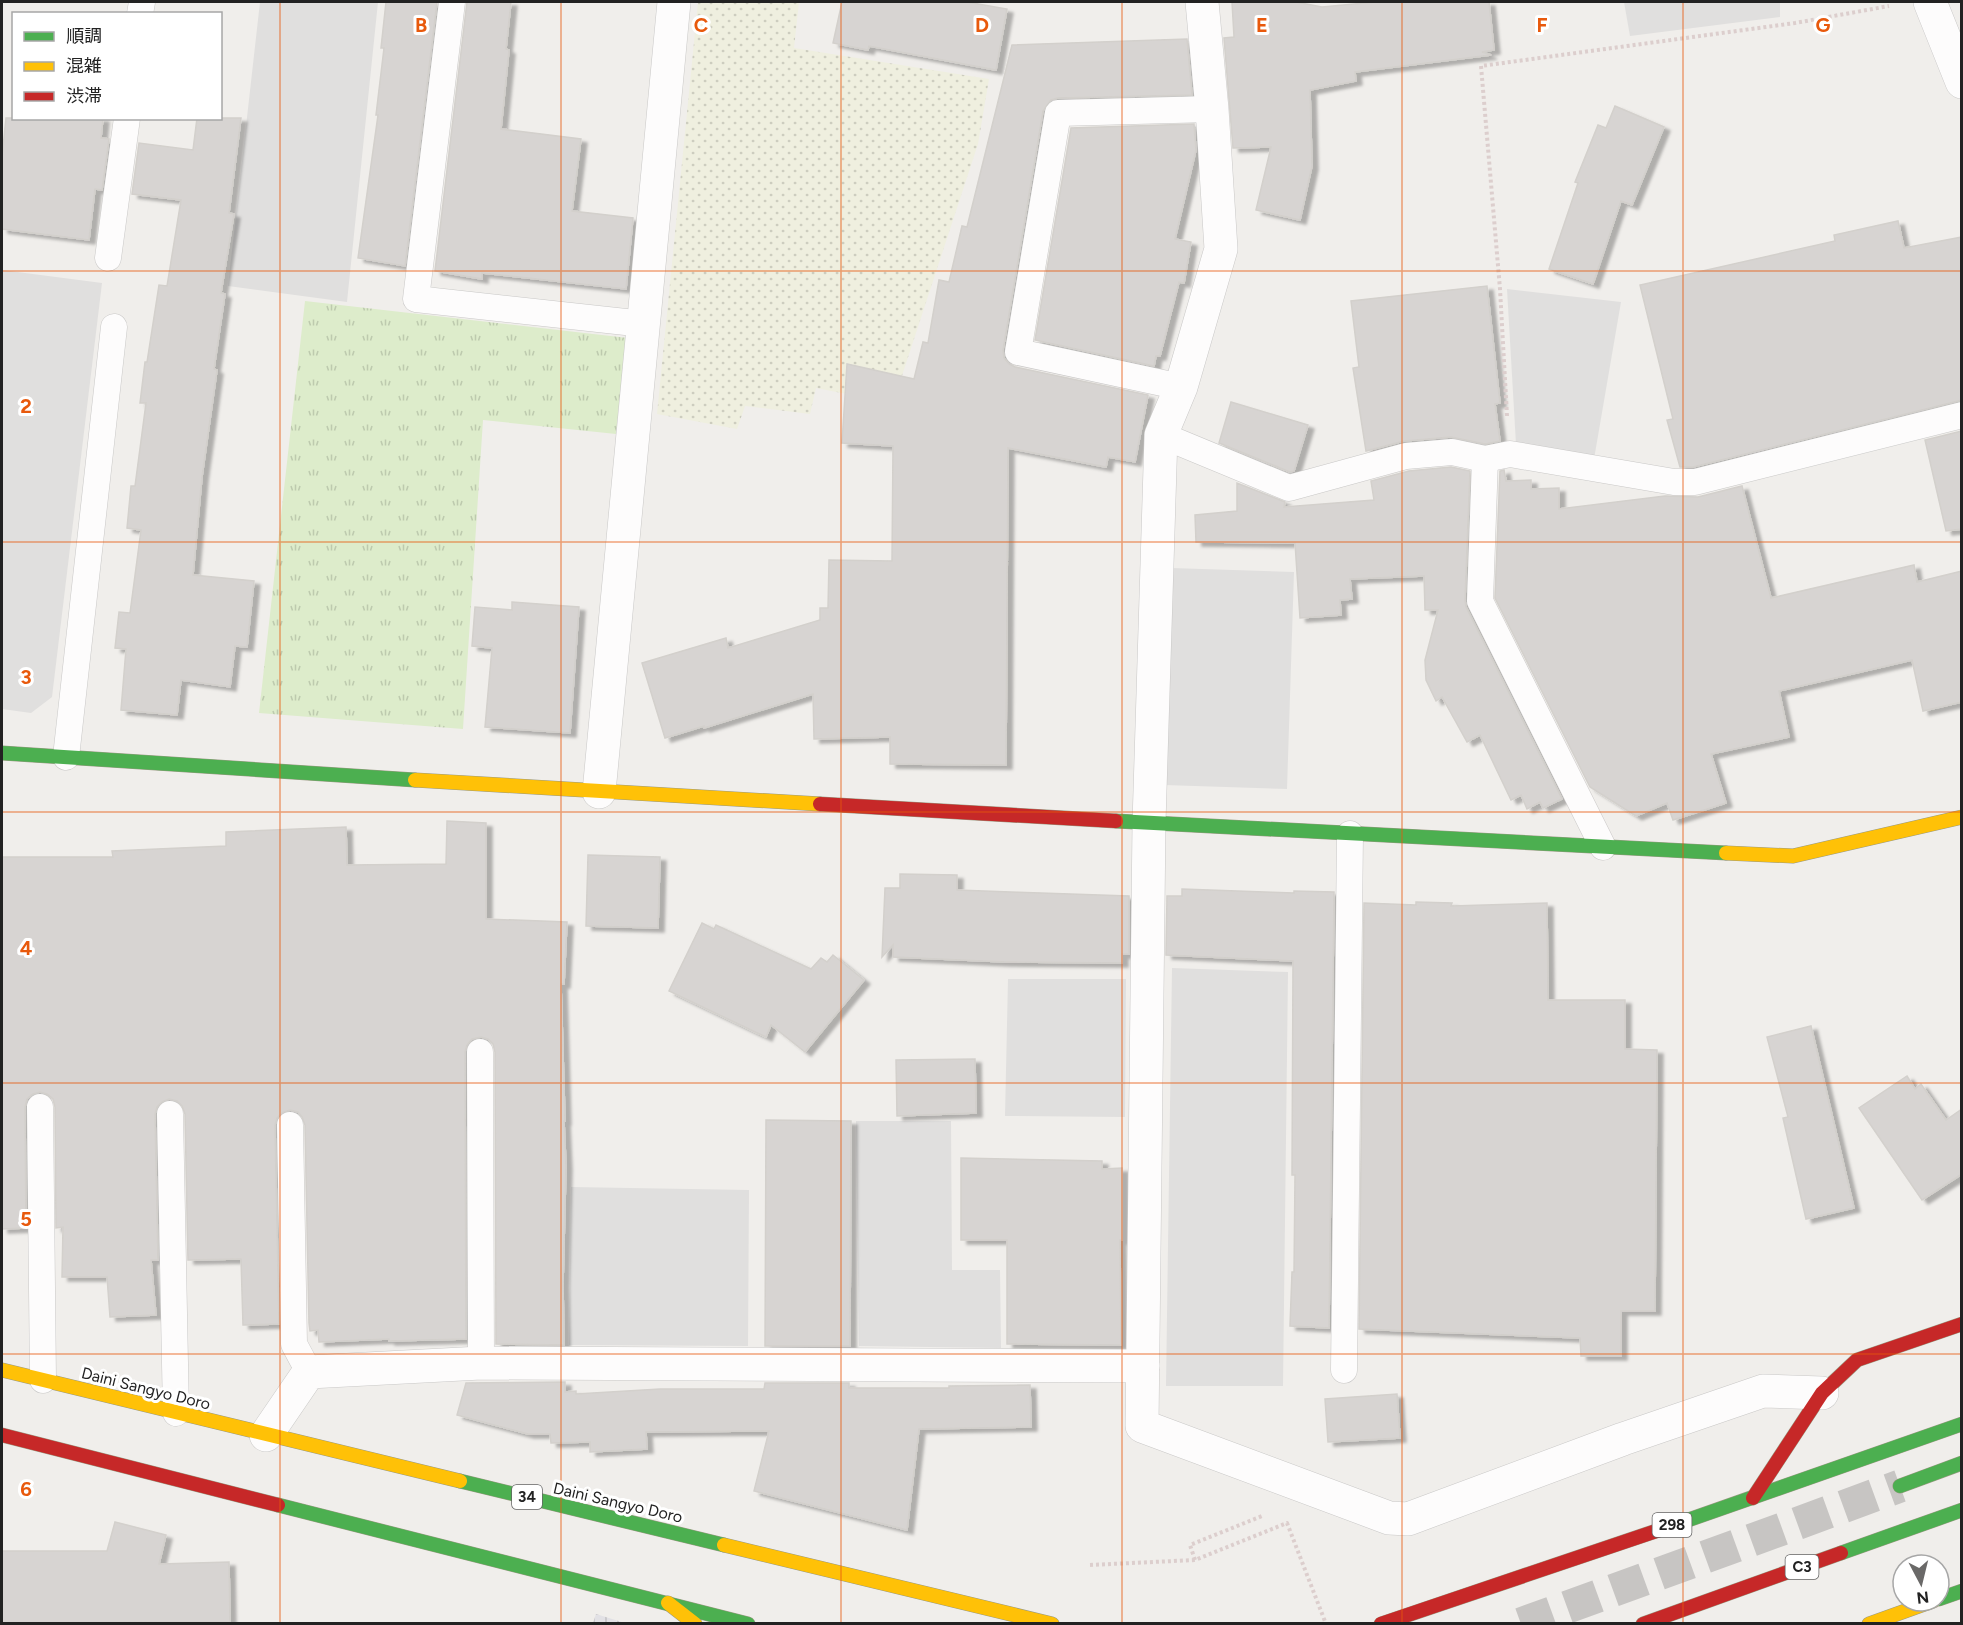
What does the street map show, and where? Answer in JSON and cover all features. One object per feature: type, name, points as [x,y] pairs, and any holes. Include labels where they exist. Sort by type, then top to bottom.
[{"type":"main road","points":[[2,753],[599,792],[1149,824],[1793,856],[1962,817]]},
{"type":"main road","points":[[1753,1498],[1822,1393],[1857,1360],[1962,1324]]},
{"type":"main road","name":"Daini Sangyo Doro","points":[[2,1370],[1052,1623]]},
{"type":"main road","name":"298","points":[[1381,1623],[1753,1498],[1962,1424]]},
{"type":"main road","points":[[2,1435],[748,1623]]},
{"type":"main road","points":[[1900,1486],[1962,1463]]},
{"type":"main road","name":"C3","points":[[1643,1623],[1962,1510]]},
{"type":"main road","points":[[668,1603],[695,1623]]},
{"type":"main road","points":[[1869,1623],[1899,1613]]},
{"type":"street","points":[[599,792],[674,2]]},
{"type":"street","points":[[1202,2],[1221,249],[1181,387],[1161,435],[1149,824],[1142,1426],[1389,1518],[1408,1519],[1623,1439],[1763,1391],[1822,1393]]},
{"type":"street","points":[[1930,2],[1954,41],[1962,82]]},
{"type":"street","points":[[266,1435],[309,1372],[481,1363],[1143,1366]]},
{"type":"lane","points":[[452,2],[416,299],[644,324]]},
{"type":"lane","points":[[1181,387],[1018,352],[1058,113],[1212,109]]},
{"type":"lane","points":[[108,258],[127,120]]},
{"type":"lane","points":[[66,757],[114,327]]},
{"type":"lane","points":[[1161,435],[1289,488],[1406,456],[1452,452],[1497,456],[1674,482],[1695,482],[1962,415]]},
{"type":"lane","points":[[1497,456],[1480,601],[1603,847]]},
{"type":"lane","points":[[1344,1370],[1350,834]]},
{"type":"lane","points":[[480,1052],[481,1363]]},
{"type":"lane","points":[[40,1107],[43,1380]]},
{"type":"lane","points":[[171,1114],[176,1413]]},
{"type":"lane","points":[[290,1125],[294,1344],[309,1372]]},
{"type":"path","points":[[1497,456],[1500,289],[1480,66],[1795,23],[1894,5]]},
{"type":"path","points":[[1196,1560],[1190,1545],[1271,1512]]},
{"type":"path","points":[[1090,1566],[1196,1560],[1287,1523],[1326,1623]]},
{"type":"green space","points":[[698,2],[799,2],[794,48],[989,79],[978,144],[893,403],[816,388],[810,414],[745,406],[737,429],[657,414]]},
{"type":"green space","points":[[305,301],[628,338],[616,434],[483,420],[463,729],[259,713]]},
{"type":"shaded area","points":[[260,2],[378,2],[347,302],[228,286]]},
{"type":"shaded area","points":[[1624,2],[1780,2],[1780,17],[1630,36]]},
{"type":"shaded area","points":[[2,270],[102,283],[52,697],[31,713],[2,709]]},
{"type":"shaded area","points":[[1507,289],[1621,302],[1594,459],[1516,444]]},
{"type":"shaded area","points":[[1171,568],[1294,572],[1287,789],[1164,785]]},
{"type":"shaded area","points":[[1172,968],[1288,972],[1283,1386],[1166,1386]]},
{"type":"shaded area","points":[[1008,979],[1126,979],[1125,1117],[1005,1116]]},
{"type":"shaded area","points":[[856,1121],[951,1121],[952,1270],[1000,1270],[1001,1348],[859,1346]]},
{"type":"shaded area","points":[[571,1187],[749,1190],[748,1346],[569,1345]]},
{"type":"shaded area","points":[[596,1614],[625,1623],[593,1623]]},
{"type":"building","points":[[386,2],[437,2],[405,266],[358,258],[378,115],[376,115],[384,48],[381,48]]},
{"type":"building","points":[[467,2],[511,2],[501,129],[581,139],[572,211],[633,218],[626,289],[482,273],[482,279],[435,271]]},
{"type":"building","points":[[842,2],[967,2],[1007,9],[996,70],[869,46],[868,50],[833,43]]},
{"type":"building","points":[[1232,2],[1296,2],[1322,7],[1375,2],[1489,2],[1494,50],[1482,52],[1491,55],[1355,72],[1356,81],[1310,90],[1312,166],[1300,220],[1256,210],[1271,147],[1233,148],[1224,38],[1234,37]]},
{"type":"building","points":[[1187,39],[1192,95],[1058,98],[1051,100],[1043,111],[1003,350],[1004,358],[1015,367],[1148,395],[1135,462],[1108,457],[1106,467],[1008,448],[1006,765],[890,764],[890,737],[814,739],[813,694],[665,738],[642,663],[726,638],[728,648],[820,620],[820,608],[828,608],[829,560],[892,561],[893,446],[842,443],[847,364],[914,379],[923,342],[928,343],[939,280],[949,282],[962,226],[967,227],[1012,45]]},
{"type":"building","points":[[1615,106],[1664,127],[1632,205],[1621,201],[1593,284],[1549,269],[1578,183],[1575,182],[1598,125],[1606,128]]},
{"type":"building","points":[[6,118],[12,118],[12,120],[103,120],[101,138],[109,139],[102,190],[95,189],[89,240],[2,229],[2,157]]},
{"type":"building","points":[[241,118],[229,213],[234,214],[221,293],[225,294],[214,369],[217,370],[202,477],[193,575],[254,581],[247,647],[235,646],[230,687],[181,680],[177,715],[121,710],[126,649],[115,648],[119,612],[130,613],[141,530],[127,528],[131,486],[135,486],[146,403],[140,403],[145,362],[147,362],[159,285],[167,286],[181,200],[132,194],[139,143],[193,150],[197,120]]},
{"type":"building","points":[[1194,124],[1196,150],[1175,239],[1191,242],[1184,283],[1179,282],[1160,356],[1156,356],[1154,366],[1035,340],[1071,128]]},
{"type":"building","points":[[1898,221],[1904,248],[1962,237],[1962,400],[1693,467],[1680,467],[1667,420],[1673,419],[1640,285],[1835,241],[1834,235]]},
{"type":"building","points":[[1487,286],[1500,403],[1495,404],[1500,441],[1485,444],[1451,437],[1404,441],[1366,451],[1353,368],[1359,367],[1351,301]]},
{"type":"building","points":[[1231,402],[1308,425],[1294,471],[1290,472],[1219,443]]},
{"type":"building","points":[[1962,431],[1962,529],[1946,531],[1925,440]]},
{"type":"building","points":[[1451,467],[1470,471],[1466,607],[1562,799],[1543,808],[1540,802],[1527,809],[1521,795],[1511,800],[1480,735],[1467,742],[1442,697],[1436,701],[1426,680],[1425,660],[1438,610],[1425,610],[1424,576],[1350,579],[1352,599],[1340,600],[1341,615],[1300,618],[1295,543],[1196,542],[1195,515],[1237,511],[1237,483],[1285,502],[1284,507],[1374,500],[1371,481],[1409,471]]},
{"type":"building","points":[[1504,470],[1506,481],[1531,480],[1531,489],[1559,488],[1559,509],[1665,496],[1698,497],[1742,486],[1771,598],[1914,565],[1917,582],[1962,571],[1962,702],[1923,711],[1912,660],[1779,691],[1789,737],[1711,754],[1726,803],[1673,820],[1667,803],[1636,816],[1590,787],[1495,598],[1500,471]]},
{"type":"building","points":[[512,602],[579,607],[570,733],[485,727],[492,648],[472,646],[475,607],[512,610]]},
{"type":"building","points":[[447,821],[486,823],[486,919],[567,922],[564,984],[561,984],[566,1166],[564,1345],[496,1344],[495,1052],[493,1044],[481,1037],[472,1039],[465,1052],[466,1339],[319,1342],[318,1330],[310,1331],[305,1125],[298,1112],[290,1110],[277,1118],[275,1125],[279,1324],[243,1325],[241,1259],[188,1260],[185,1114],[177,1101],[169,1099],[162,1102],[155,1114],[158,1260],[151,1260],[156,1315],[110,1317],[107,1277],[62,1277],[63,1227],[56,1228],[55,1107],[53,1099],[47,1094],[40,1092],[33,1094],[27,1099],[25,1107],[26,1228],[2,1229],[2,857],[113,857],[112,851],[226,846],[226,832],[346,827],[347,865],[446,864]]},
{"type":"building","points":[[588,855],[660,857],[658,928],[586,926]]},
{"type":"building","points":[[900,874],[957,875],[957,890],[1129,896],[1129,954],[1122,954],[1122,963],[1006,962],[893,957],[893,945],[882,957],[885,888],[900,888]]},
{"type":"building","points":[[1182,889],[1334,892],[1329,1328],[1290,1326],[1292,1272],[1294,1272],[1295,1175],[1292,1175],[1293,961],[1166,955],[1167,896],[1182,896]]},
{"type":"building","points":[[1416,902],[1452,903],[1451,906],[1547,903],[1548,1000],[1625,1000],[1625,1049],[1657,1050],[1655,1311],[1621,1311],[1621,1356],[1581,1356],[1580,1338],[1359,1329],[1364,903],[1416,905]]},
{"type":"building","points":[[702,923],[714,929],[716,925],[811,969],[821,958],[827,962],[833,955],[864,980],[805,1052],[771,1025],[766,1037],[669,991]]},
{"type":"building","points":[[1811,1026],[1854,1208],[1806,1219],[1783,1118],[1788,1117],[1767,1037]]},
{"type":"building","points":[[975,1059],[976,1113],[897,1116],[896,1060]]},
{"type":"building","points":[[1907,1076],[1915,1089],[1921,1084],[1946,1120],[1962,1109],[1962,1174],[1922,1200],[1859,1108]]},
{"type":"building","points":[[766,1120],[851,1121],[850,1346],[765,1346]]},
{"type":"building","points":[[961,1158],[1102,1161],[1102,1169],[1122,1168],[1121,1345],[1007,1344],[1007,1240],[961,1240]]},
{"type":"building","points":[[565,1382],[565,1392],[576,1391],[576,1394],[660,1389],[764,1389],[765,1383],[849,1383],[849,1388],[1030,1385],[1031,1427],[919,1429],[907,1530],[754,1491],[769,1431],[646,1432],[647,1449],[590,1452],[590,1442],[551,1443],[550,1434],[528,1434],[457,1415],[466,1383]]},
{"type":"building","points":[[1397,1394],[1400,1438],[1328,1442],[1325,1399]]},
{"type":"building","points":[[115,1522],[166,1535],[159,1564],[229,1562],[230,1622],[2,1623],[2,1551],[107,1551]]},
{"type":"tunnel","points":[[1521,1624],[1900,1486]]},
{"type":"traffic: fast","points":[[2,753],[415,780]]},
{"type":"traffic: fast","points":[[1116,821],[1726,853]]},
{"type":"traffic: fast","points":[[1671,1526],[1962,1424]]},
{"type":"traffic: fast","points":[[1900,1486],[1962,1463]]},
{"type":"traffic: fast","points":[[460,1481],[724,1545]]},
{"type":"traffic: fast","points":[[278,1505],[748,1624]]},
{"type":"traffic: fast","points":[[1841,1553],[1962,1510]]},
{"type":"traffic: fast","points":[[1951,1595],[1962,1591]]},
{"type":"traffic: slow","points":[[415,780],[820,804]]},
{"type":"traffic: slow","points":[[1726,853],[1793,856],[1962,817]]},
{"type":"traffic: slow","points":[[2,1370],[460,1481]]},
{"type":"traffic: slow","points":[[724,1545],[1052,1624]]},
{"type":"traffic: slow","points":[[668,1603],[695,1624]]},
{"type":"traffic: slow","points":[[1869,1624],[1900,1613]]},
{"type":"traffic: jam","points":[[820,804],[1116,821]]},
{"type":"traffic: jam","points":[[1753,1498],[1822,1393],[1857,1360],[1962,1324]]},
{"type":"traffic: jam","points":[[2,1435],[278,1505]]},
{"type":"traffic: jam","points":[[1381,1624],[1671,1526]]},
{"type":"traffic: jam","points":[[1643,1624],[1841,1553]]}]
